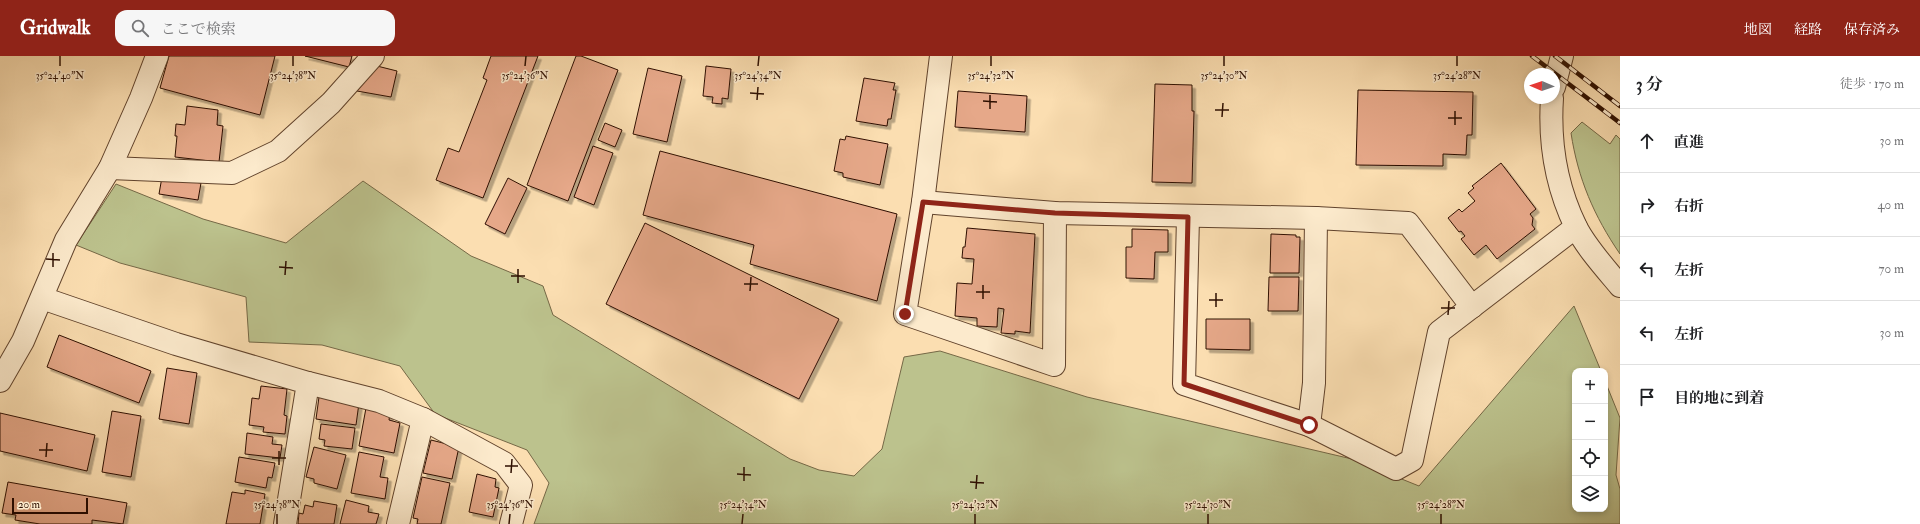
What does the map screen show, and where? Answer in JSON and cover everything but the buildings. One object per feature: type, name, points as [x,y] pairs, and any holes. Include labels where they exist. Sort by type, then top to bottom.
[{"type":"street","points":[[0,381],[23,341],[66,240],[110,168],[157,56]]},
{"type":"street","points":[[110,168],[232,173],[278,151],[331,103],[373,56]]},
{"type":"street","points":[[941,56],[923,202],[905,314],[1054,365],[1055,213]]},
{"type":"street","points":[[1559,68],[1562,56]]},
{"type":"street","points":[[1552,104],[1551,139],[1556,172],[1576,227],[1602,264],[1620,286]]},
{"type":"street","points":[[923,202],[1055,213],[1188,217],[1316,218],[1408,223],[1472,307]]},
{"type":"street","points":[[1188,217],[1184,384],[1309,425],[1396,469],[1412,460],[1439,332],[1576,227]]},
{"type":"street","points":[[1309,425],[1314,383],[1316,218]]},
{"type":"street","points":[[42,298],[176,344],[308,383],[379,401],[424,419],[504,463],[521,485],[511,524]]},
{"type":"street","points":[[285,524],[308,383]]},
{"type":"street","points":[[398,524],[424,419]]},
{"type":"green space","points":[[1582,122],[1610,144],[1616,135],[1620,139],[1620,254],[1602,226],[1588,196],[1578,166],[1571,133]]},
{"type":"green space","points":[[363,181],[471,256],[543,286],[553,315],[790,459],[819,470],[854,476],[882,449],[904,357],[940,351],[1087,397],[1352,459],[1419,486],[1574,306],[1600,368],[1572,368],[1572,512],[1608,512],[1608,388],[1620,418],[1616,475],[1620,489],[1620,524],[534,524],[549,483],[527,450],[435,414],[400,366],[322,345],[249,342],[246,297],[120,263],[76,245],[116,184],[203,219],[286,243]]},
{"type":"railway","points":[[1532,56],[1620,123]]},
{"type":"railway","points":[[1555,56],[1620,106]]},
{"type":"route","points":[[905,314],[923,202],[1055,213],[1188,217],[1184,384],[1309,425]]}]
